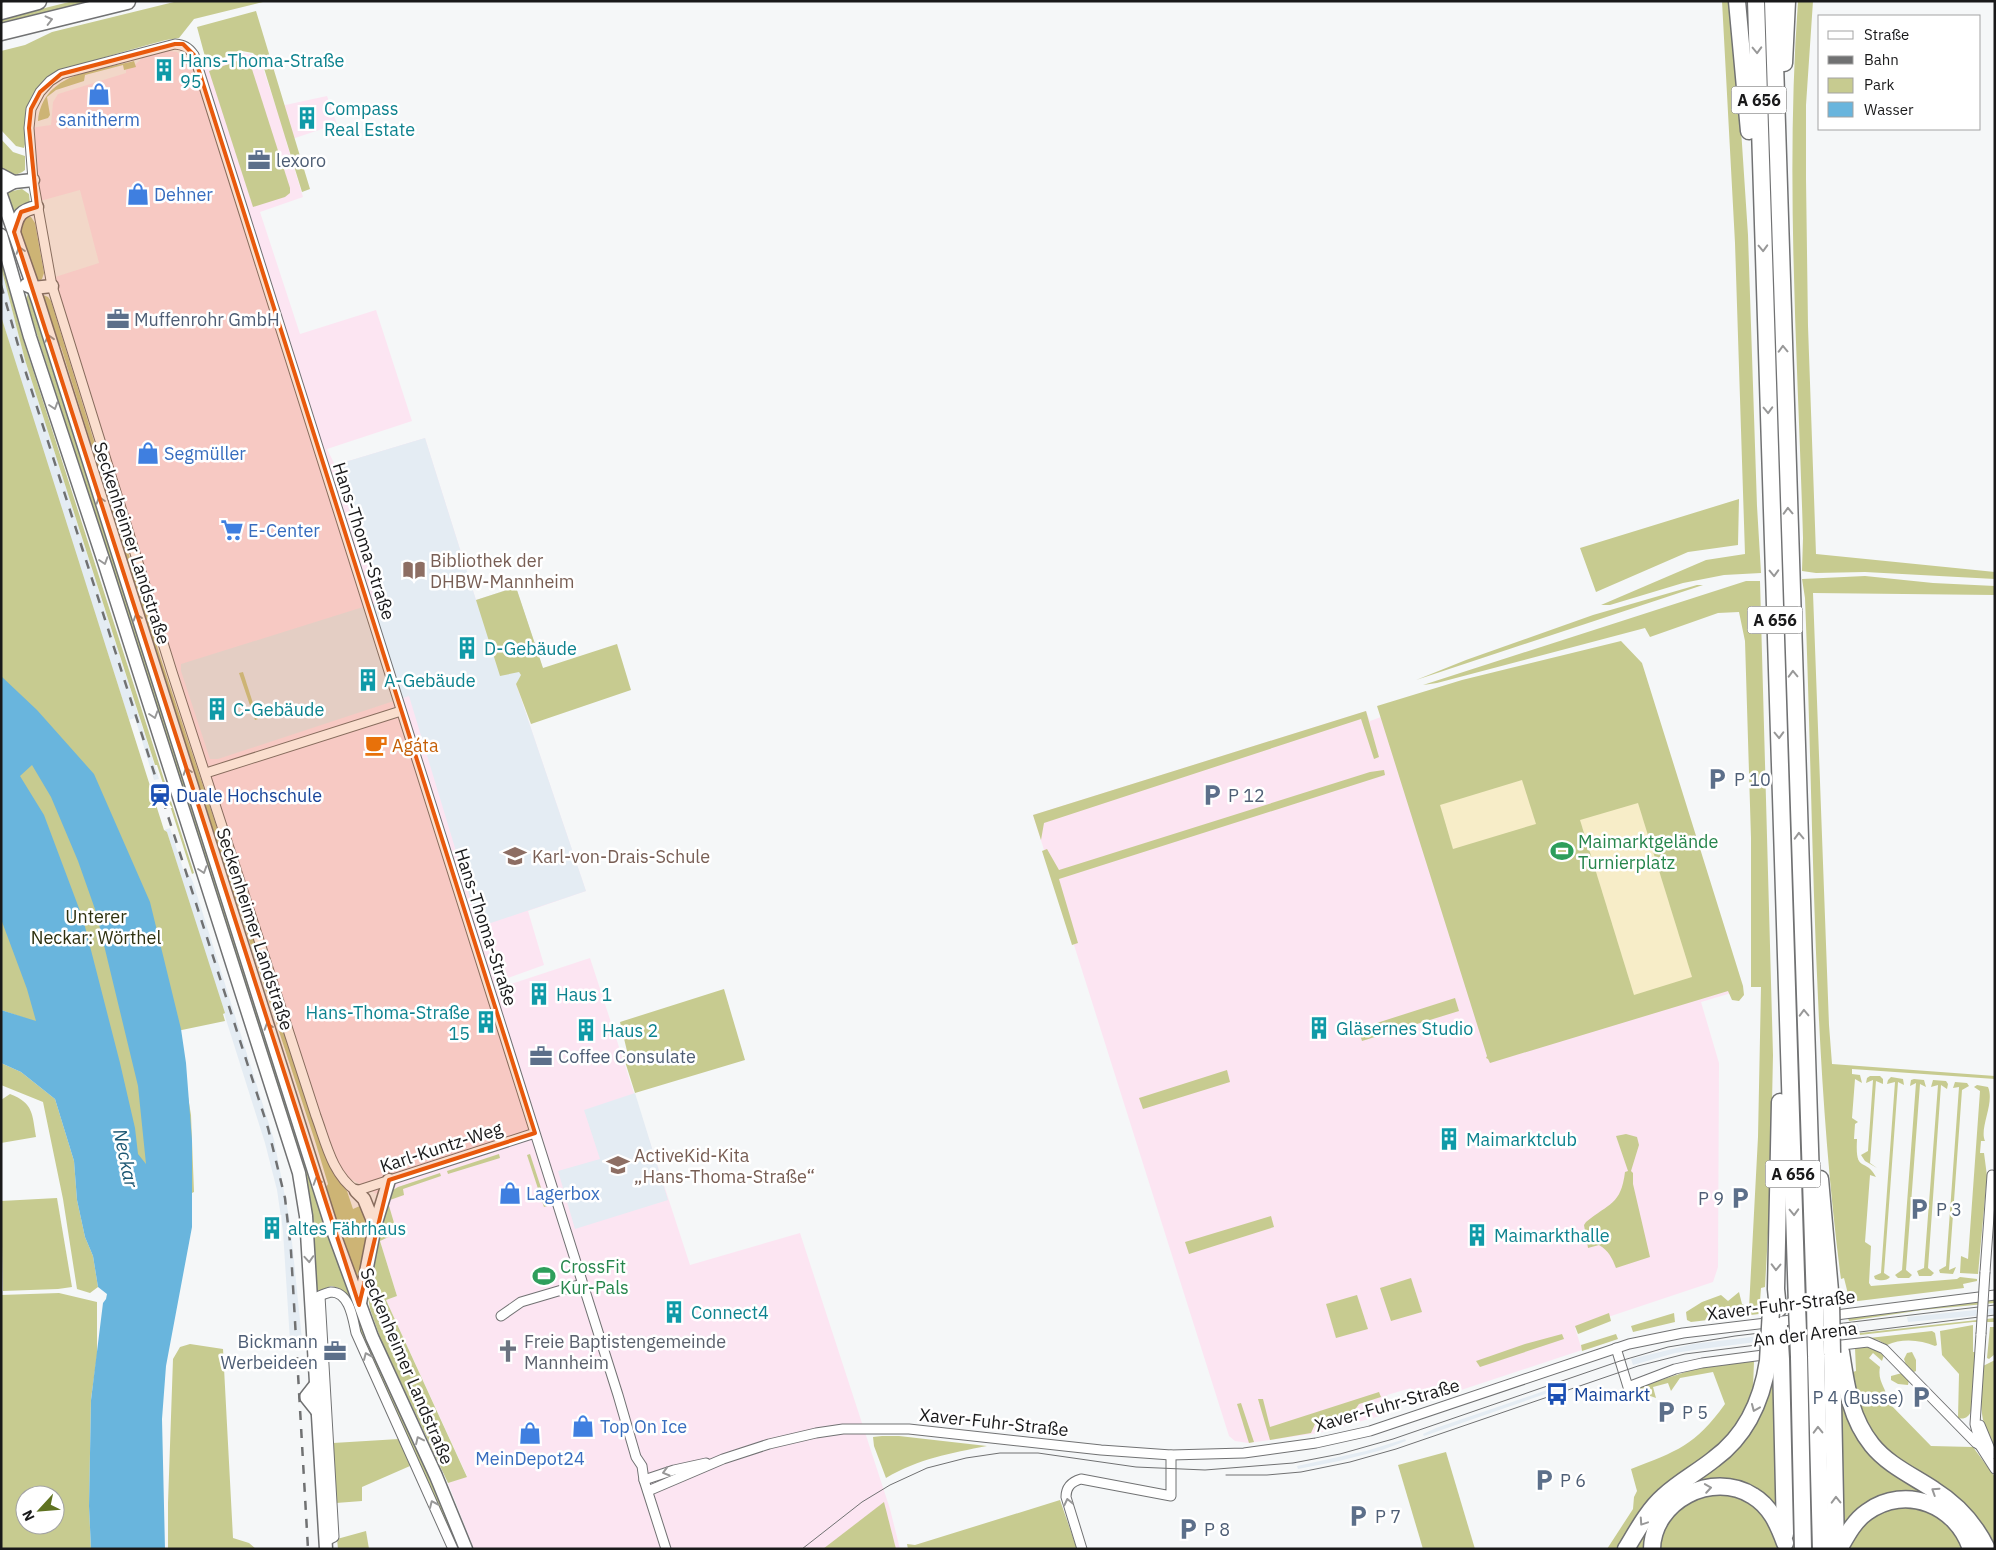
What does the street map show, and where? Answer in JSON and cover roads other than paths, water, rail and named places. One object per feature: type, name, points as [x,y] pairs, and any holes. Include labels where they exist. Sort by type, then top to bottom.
[{"type":"highway","points":[[1,10],[38,1]]},
{"type":"highway","points":[[1,32],[127,1]]},
{"type":"highway","points":[[1738,1],[1751,154],[1762,199]]},
{"type":"highway","name":"A 656","points":[[1756,1],[1799,1357],[1803,1549]]},
{"type":"highway","name":"A 656","points":[[1773,1],[1807,1095],[1827,1302],[1816,1355],[1821,1549]]},
{"type":"highway","points":[[1778,180],[1784,138],[1783,98],[1786,1]]},
{"type":"highway","points":[[1785,1546],[1774,1360],[1780,1074],[1789,1041]]},
{"type":"highway","points":[[1807,1095],[1816,1139],[1824,1225],[1831,1244],[1827,1302],[1837,1352],[1852,1410],[1872,1445],[1891,1463],[1934,1490],[1959,1509],[1970,1520],[1987,1549]]},
{"type":"highway","points":[[1837,1352],[1838,1549]]},
{"type":"highway","points":[[1626,1549],[1649,1514],[1663,1497],[1721,1454],[1740,1433],[1755,1409],[1774,1360]]},
{"type":"highway","points":[[1652,1549],[1657,1526],[1666,1511],[1676,1501],[1705,1488],[1723,1486],[1738,1489],[1752,1496],[1766,1507],[1776,1521],[1785,1546]]},
{"type":"highway","points":[[1838,1549],[1852,1526],[1867,1512],[1888,1502],[1908,1499],[1927,1502],[1948,1514],[1962,1530],[1970,1549]]},
{"type":"main road","points":[[1,174],[14,182]]},
{"type":"main road","points":[[1,188],[14,182],[33,180]]},
{"type":"main road","name":"Seckenheimer Landstraße","points":[[1,195],[8,233],[7,259],[30,337],[102,555],[299,1173],[316,1298],[317,1383],[306,1397],[318,1412],[326,1545]]},
{"type":"main road","points":[[8,233],[21,212],[37,207]]},
{"type":"main road","name":"Seckenheimer Landstraße","points":[[8,233],[33,288],[332,1228],[359,1305],[466,1549]]},
{"type":"main road","points":[[7,259],[20,279],[28,287],[52,286]]},
{"type":"main road","points":[[359,1305],[375,1226],[389,1180]]},
{"type":"main road","points":[[356,1191],[364,1199],[375,1226]]},
{"type":"street","name":"Hans-Thoma-Straße","points":[[33,180],[29,128],[32,109],[40,92],[50,81],[74,70],[175,44],[183,44],[194,55],[636,1457],[642,1466],[644,1480],[666,1549]]},
{"type":"street","name":"Seckenheimer Landstraße","points":[[33,180],[52,286],[124,519],[316,1116],[337,1172],[345,1183],[356,1191]]},
{"type":"street","points":[[206,773],[401,711]]},
{"type":"street","name":"Karl-Kuntz-Weg","points":[[356,1191],[535,1133]]},
{"type":"street","name":"An der Arena","points":[[1992,1175],[1975,1424],[1981,1447],[1995,1469]]},
{"type":"street","points":[[501,1316],[521,1302],[582,1284]]},
{"type":"street","points":[[316,1298],[329,1292],[337,1293],[345,1299],[350,1309],[356,1334],[453,1549]]},
{"type":"street","name":"Xaver-Fuhr-Straße","points":[[648,1491],[723,1459],[769,1444],[802,1436],[866,1428],[909,1429],[1101,1450],[1170,1455],[1211,1455],[1264,1451],[1316,1443],[1361,1433],[1616,1348],[1683,1333],[1995,1295]]},
{"type":"street","name":"Seckenheimer Landstraße","points":[[316,1298],[334,1537],[326,1545]]},
{"type":"street","name":"An der Arena","points":[[1616,1348],[1628,1387],[1675,1369],[1702,1363],[1868,1342],[1884,1349],[1956,1423],[1981,1447],[1993,1455]]},
{"type":"street","points":[[1956,1423],[1976,1418]]},
{"type":"street","name":"An der Arena","points":[[1976,1418],[1993,1455]]},
{"type":"street","points":[[1082,1549],[1066,1497],[1066,1490],[1075,1481],[1081,1479],[1171,1496],[1170,1455]]},
{"type":"street","name":"Xaver-Fuhr-Straße","points":[[644,1480],[674,1470],[723,1459]]},
{"type":"water","name":"Neckar","points":[[1,676],[37,710],[94,774],[150,902],[181,1029],[186,1063],[192,1141],[192,1227],[166,1366],[162,1419],[165,1549],[91,1549],[89,1506],[91,1400],[103,1303],[107,1294],[98,1287],[93,1256],[85,1237],[77,1200],[74,1161],[55,1099],[21,1072],[1,1063],[1,1010],[36,1021],[27,989],[1,919]],"holes":[[[32,765],[51,797],[78,861],[96,912],[138,1086],[146,1164],[138,1154],[135,1128],[120,1063],[83,919],[44,815],[20,776]]]},
{"type":"tram line","points":[[802,1549],[862,1502],[890,1485],[927,1468],[966,1458],[1000,1453],[1038,1453],[1136,1467],[1205,1470],[1293,1463],[1340,1454],[1393,1439],[1620,1361],[1668,1347],[1735,1336],[1995,1305]]},
{"type":"tram line","points":[[1226,1475],[1267,1475],[1301,1472],[1350,1462],[1396,1449],[1638,1366],[1685,1354],[1995,1315]]},
{"type":"railway","points":[[1,285],[26,373],[268,1128],[285,1198],[291,1251],[308,1549]]},
{"type":"place","name":"Hans-Thoma-Straße 95","points":[[164,70]]},
{"type":"place","name":"sanitherm","points":[[99,94]]},
{"type":"place","name":"Compass Real Estate","points":[[307,118]]},
{"type":"place","name":"lexoro","points":[[259,160]]},
{"type":"place","name":"Dehner","points":[[138,194]]},
{"type":"place","name":"Muffenrohr GmbH","points":[[118,319]]},
{"type":"place","name":"Segmüller","points":[[148,453]]},
{"type":"place","name":"E-Center","points":[[232,530]]},
{"type":"place","name":"Bibliothek der DHBW-Mannheim","points":[[414,570]]},
{"type":"place","name":"D-Gebäude","points":[[467,648]]},
{"type":"place","name":"A-Gebäude","points":[[368,680]]},
{"type":"place","name":"C-Gebäude","points":[[217,709]]},
{"type":"place","name":"Agáta","points":[[376,745]]},
{"type":"place","name":"P 10","points":[[1717,779]]},
{"type":"place","name":"Duale Hochschule","points":[[160,795]]},
{"type":"place","name":"P 12","points":[[1212,795]]},
{"type":"place","name":"Maimarktgelände Turnierplatz","points":[[1562,851]]},
{"type":"place","name":"Karl-von-Drais-Schule","points":[[515,856]]},
{"type":"place","name":"Haus 1","points":[[539,994]]},
{"type":"place","name":"Hans-Thoma-Straße 15","points":[[486,1022]]},
{"type":"place","name":"Gläsernes Studio","points":[[1319,1028]]},
{"type":"place","name":"Haus 2","points":[[586,1030]]},
{"type":"place","name":"Coffee Consulate","points":[[541,1056]]},
{"type":"place","name":"Maimarktclub","points":[[1449,1139]]},
{"type":"place","name":"ActiveKid-Kita „Hans-Thoma-Straße“","points":[[618,1165]]},
{"type":"place","name":"Lagerbox","points":[[510,1193]]},
{"type":"place","name":"P 9","points":[[1740,1198]]},
{"type":"place","name":"P 3","points":[[1919,1209]]},
{"type":"place","name":"altes Fährhaus","points":[[272,1228]]},
{"type":"place","name":"Maimarkthalle","points":[[1477,1235]]},
{"type":"place","name":"CrossFit Kur-Pals","points":[[544,1276]]},
{"type":"place","name":"Connect4","points":[[674,1312]]},
{"type":"place","name":"Bickmann Werbeideen","points":[[335,1351]]},
{"type":"place","name":"Freie Baptistengemeinde Mannheim","points":[[508,1351]]},
{"type":"place","name":"Maimarkt","points":[[1557,1394]]},
{"type":"place","name":"P 4 (Busse)","points":[[1921,1397]]},
{"type":"place","name":"P 5","points":[[1666,1412]]},
{"type":"place","name":"Top On Ice","points":[[583,1426]]},
{"type":"place","name":"MeinDepot24","points":[[530,1433]]},
{"type":"place","name":"P 6","points":[[1544,1480]]},
{"type":"place","name":"P 7","points":[[1358,1516]]},
{"type":"place","name":"P 8","points":[[1188,1529]]},
{"type":"park label","name":"Unterer Neckar: Wörthel","points":[[96,926]]}]
